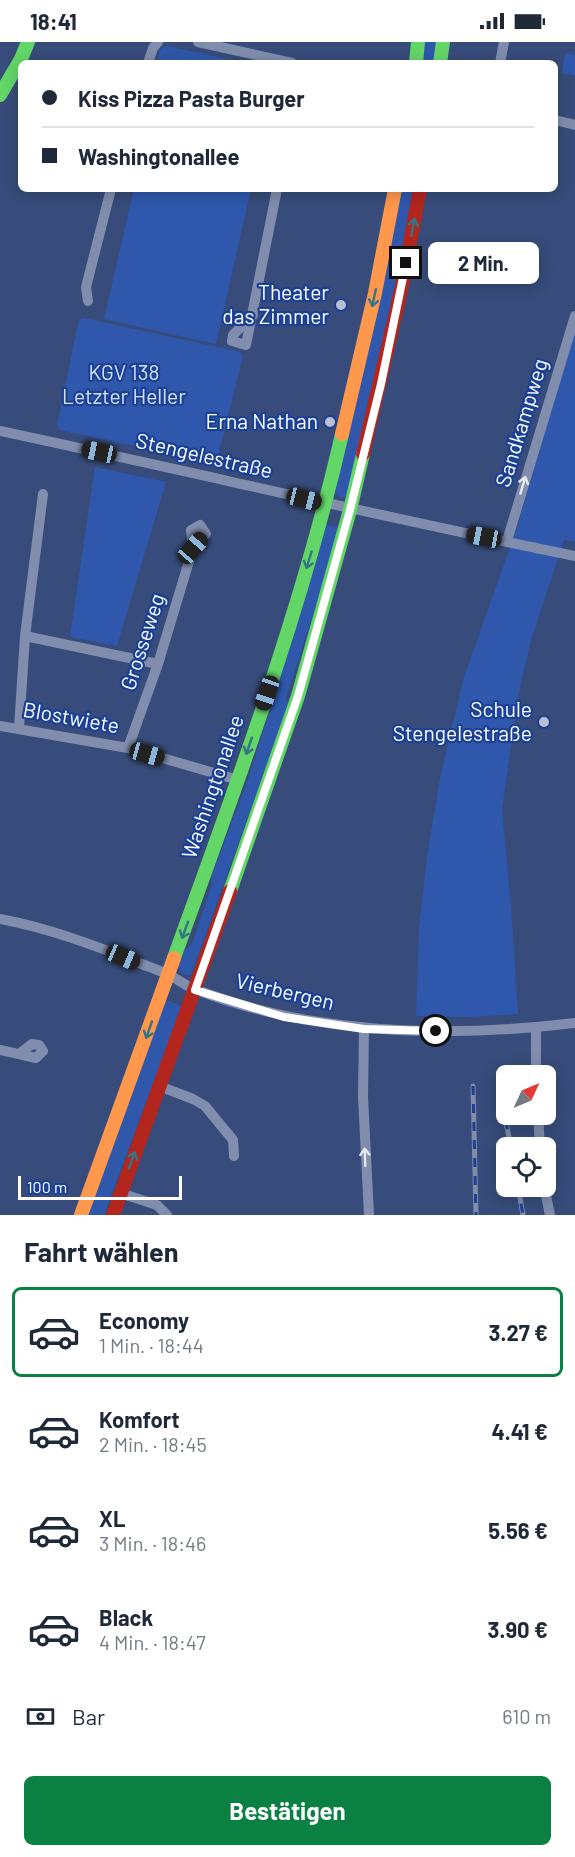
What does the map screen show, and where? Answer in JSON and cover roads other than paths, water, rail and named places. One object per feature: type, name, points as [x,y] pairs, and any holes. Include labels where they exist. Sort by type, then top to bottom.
[{"type":"street","points":[[20,60],[28,42]]},
{"type":"street","points":[[149,60],[158,42]]},
{"type":"street","points":[[201,42],[279,60]]},
{"type":"street","points":[[416,60],[418,42]]},
{"type":"street","points":[[440,60],[443,42]]},
{"type":"street","points":[[501,60],[504,42]]},
{"type":"street","points":[[0,95],[18,64]]},
{"type":"street","points":[[558,121],[575,125]]},
{"type":"street","points":[[88,301],[86,287],[110,192]]},
{"type":"street","points":[[253,315],[276,192]]},
{"type":"street","name":"Washingtonallee","points":[[81,1215],[238,780],[326,504],[375,293],[394,192]]},
{"type":"street","points":[[113,1215],[298,696],[350,510],[402,286],[419,192]]},
{"type":"street","name":"Sandkampweg","points":[[507,541],[575,316]]},
{"type":"street","name":"Stengelestraße","points":[[0,431],[350,510],[575,556]]},
{"type":"street","points":[[19,728],[25,636],[43,494]]},
{"type":"street","name":"Grosseweg","points":[[128,748],[158,664],[193,548]]},
{"type":"street","points":[[25,636],[158,664]]},
{"type":"street","name":"Blostwiete","points":[[0,726],[128,748],[238,780]]},
{"type":"street","name":"Vierbergen","points":[[0,919],[70,938],[169,975],[195,990],[284,1017],[364,1029],[436,1031],[575,1023]]},
{"type":"street","points":[[536,1027],[536,1065]]},
{"type":"street","points":[[364,1029],[363,1097],[369,1215]]},
{"type":"street","points":[[0,1050],[19,1054]]},
{"type":"street","points":[[159,1086],[205,1106],[233,1140],[234,1156]]},
{"type":"street","points":[[120,1192],[157,1205],[167,1215]]},
{"type":"street","points":[[546,1197],[550,1215]]},
{"type":"railway","points":[[473,1086],[476,1215]]},
{"type":"railway","points":[[507,1125],[509,1137]]},
{"type":"railway","points":[[520,1197],[523,1215]]},
{"type":"place","name":"Theater das Zimmer","points":[[341,305]]},
{"type":"place","name":"Erna Nathan","points":[[330,422]]},
{"type":"place","name":"Schule Stengelestraße","points":[[544,722]]},
{"type":"park label","name":"KGV 138 Letzter Heller","points":[[124,385]]}]
